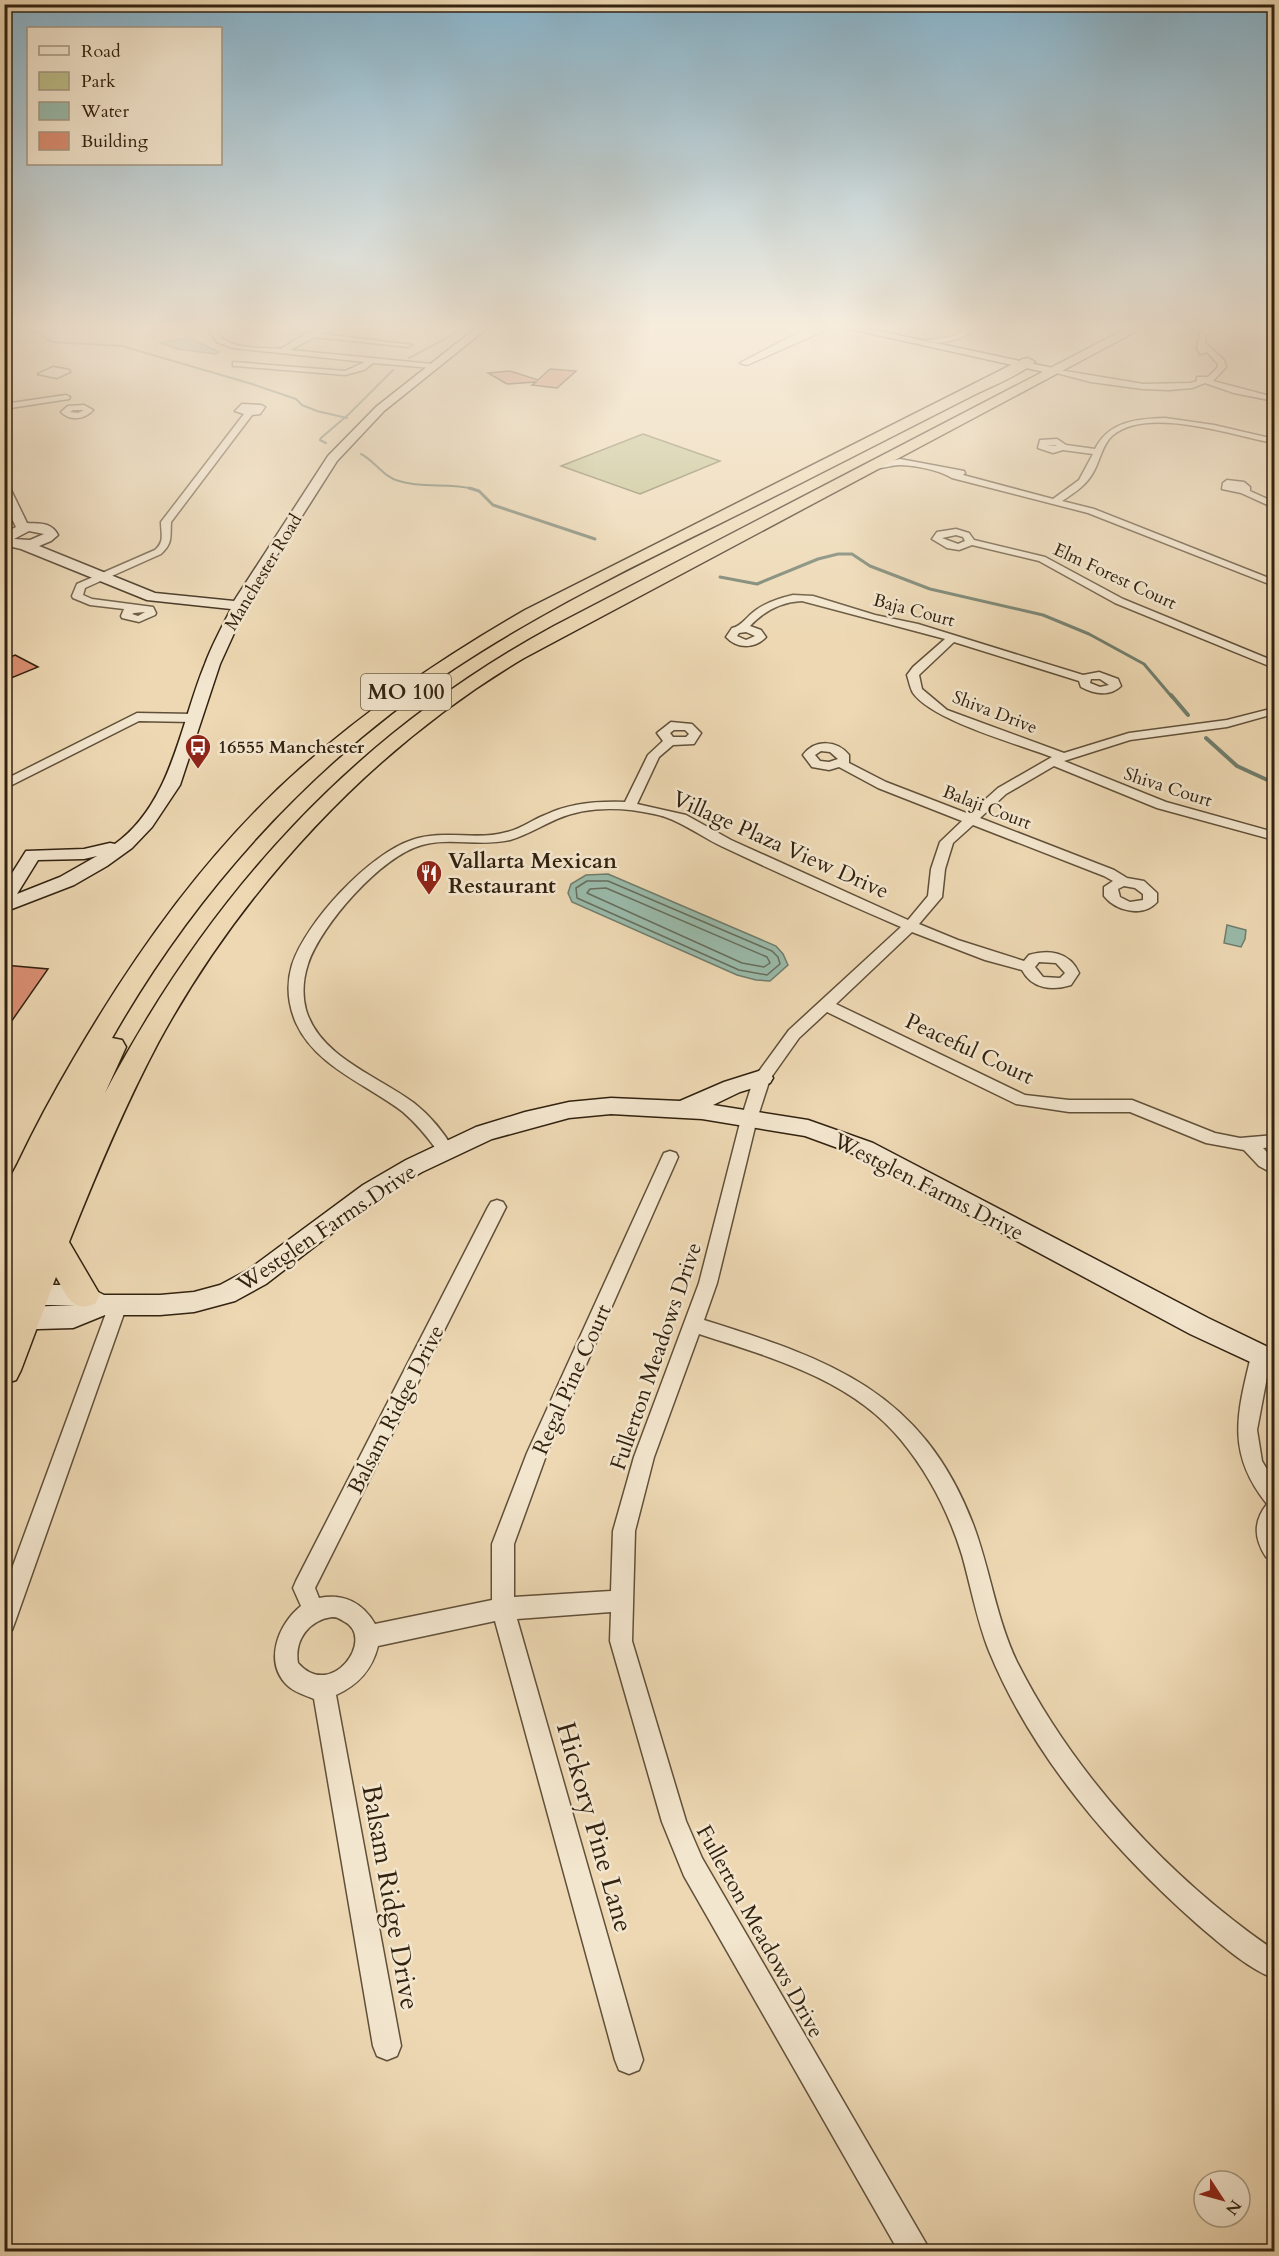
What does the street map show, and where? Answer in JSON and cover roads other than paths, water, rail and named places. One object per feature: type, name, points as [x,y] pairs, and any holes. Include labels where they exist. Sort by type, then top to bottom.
[{"type":"highway","name":"MO 100","points":[[6,1220],[75,1079],[110,1016],[149,956],[210,875],[288,792],[367,722],[424,680],[490,637],[552,603],[893,430]]},
{"type":"highway","name":"MO 100","points":[[4,1370],[16,1304],[54,1242],[79,1179],[114,1102],[151,1033],[188,973],[263,873],[342,788],[405,733],[477,679],[570,625],[940,430]]},
{"type":"highway","points":[[16,1304],[21,1251],[44,1194],[121,1030],[149,956]]},
{"type":"highway","points":[[54,1242],[63,1262],[102,1302]]},
{"type":"street","points":[[134,609],[117,603],[86,601],[77,596],[81,586],[119,570],[165,546],[168,540],[166,522],[236,430]]},
{"type":"street","name":"Manchester Road","points":[[4,906],[68,881],[126,844],[146,823],[171,784],[212,664],[242,601],[332,459],[358,430]]},
{"type":"street","points":[[1056,501],[1082,482],[1098,452],[1115,430]]},
{"type":"street","points":[[1228,430],[1275,441]]},
{"type":"street","points":[[908,447],[911,456],[955,476],[1091,511],[1275,583]]},
{"type":"street","points":[[1064,447],[1098,452]]},
{"type":"street","points":[[873,466],[900,462],[932,467]]},
{"type":"street","points":[[4,488],[23,528]]},
{"type":"street","points":[[1244,491],[1275,505]]},
{"type":"street","points":[[48,538],[51,535],[48,529],[36,527],[23,528],[10,533],[5,540],[24,545],[152,597],[242,601]]},
{"type":"street","points":[[24,545],[48,538],[167,590],[242,601]]},
{"type":"street","name":"Elm Forest Court","points":[[971,542],[1042,560],[1119,601],[1275,665]]},
{"type":"street","name":"Baja Court","points":[[742,629],[753,616],[772,605],[787,599],[802,598],[886,622],[914,627],[1084,679]]},
{"type":"street","name":"Shiva Drive","points":[[951,639],[916,669],[913,675],[917,690],[923,697],[932,706],[959,719],[1058,759]]},
{"type":"street","name":"Fullerton Meadows Drive","points":[[916,2252],[693,1867],[674,1822],[621,1641],[624,1531],[644,1457],[708,1283],[749,1119],[762,1078],[794,1034],[911,925],[935,897],[938,869],[947,842],[1002,791],[1058,759],[1129,737],[1227,723],[1275,711]]},
{"type":"street","points":[[4,784],[137,717],[193,718]]},
{"type":"street","points":[[629,807],[654,755],[670,741]]},
{"type":"street","name":"Shiva Court","points":[[1058,759],[1112,787],[1176,811],[1275,836]]},
{"type":"street","name":"Balaji Court","points":[[840,763],[882,785],[1110,873],[1123,882]]},
{"type":"street","name":"Village Plaza View Drive","points":[[445,1149],[422,1120],[328,1054],[305,1026],[298,1003],[297,982],[304,950],[314,933],[380,861],[404,848],[431,840],[511,836],[562,812],[599,806],[629,807],[680,817],[729,844],[978,954],[1028,967]]},
{"type":"street","points":[[4,896],[14,887],[32,855],[84,854],[126,844]]},
{"type":"street","name":"Peaceful Court","points":[[826,1005],[1022,1100],[1069,1106],[1132,1106],[1212,1139],[1249,1144],[1275,1141]]},
{"type":"street","points":[[682,1109],[732,1087],[762,1078]]},
{"type":"street","name":"Westglen Farms Drive","points":[[16,1304],[73,1317],[102,1302],[194,1302],[226,1294],[257,1277],[371,1191],[445,1149],[525,1120],[569,1110],[611,1106],[682,1109],[808,1128],[865,1149],[1268,1359]]},
{"type":"street","points":[[1249,1144],[1265,1162],[1275,1168]]},
{"type":"street","name":"Regal Pine Court","points":[[503,1609],[503,1544],[506,1534],[537,1453],[670,1156]]},
{"type":"street","name":"Balsam Ridge Drive","points":[[314,1611],[304,1588],[497,1207]]},
{"type":"street","points":[[4,1622],[102,1302]]},
{"type":"street","points":[[694,1325],[790,1355],[826,1371],[866,1394],[900,1421],[931,1464],[955,1508],[973,1557],[995,1636],[1021,1693],[1091,1799],[1166,1878],[1220,1927],[1275,1965]]},
{"type":"street","points":[[1268,1359],[1246,1426],[1246,1442],[1262,1482],[1275,1497]]},
{"type":"street","points":[[1275,1511],[1266,1521],[1265,1531],[1275,1550]]},
{"type":"street","points":[[368,1636],[503,1609],[621,1600]]},
{"type":"street","points":[[338,1606],[350,1610],[360,1618],[368,1636],[360,1664],[350,1676],[337,1684],[323,1687],[309,1686],[297,1679],[289,1669],[286,1659],[287,1645],[292,1631],[302,1619],[314,1611],[338,1606]]},
{"type":"street","name":"Hickory Pine Lane","points":[[503,1609],[629,2060]]},
{"type":"street","name":"Balsam Ridge Drive","points":[[323,1687],[387,2046]]},
{"type":"water","points":[[608,874],[776,946],[788,965],[770,981],[737,975],[572,902],[568,893],[571,884],[586,875]]},
{"type":"water","points":[[1227,925],[1246,930],[1241,947],[1224,943]]},
{"type":"waterway","points":[[326,443],[320,440],[330,430]]},
{"type":"waterway","points":[[361,454],[388,476],[399,481],[417,485],[474,489]]},
{"type":"waterway","points":[[469,488],[479,491],[493,505],[595,539]]},
{"type":"waterway","points":[[720,577],[757,584],[818,559],[838,554],[852,554],[870,566],[930,589],[1043,615],[1089,634],[1144,664],[1172,697]]},
{"type":"waterway","points":[[1171,695],[1188,715]]},
{"type":"waterway","points":[[1206,738],[1237,766],[1274,783]]},
{"type":"place","name":"16555 Manchester","points":[[198,770]]},
{"type":"place","name":"Vallarta Mexican Restaurant","points":[[429,896]]}]
